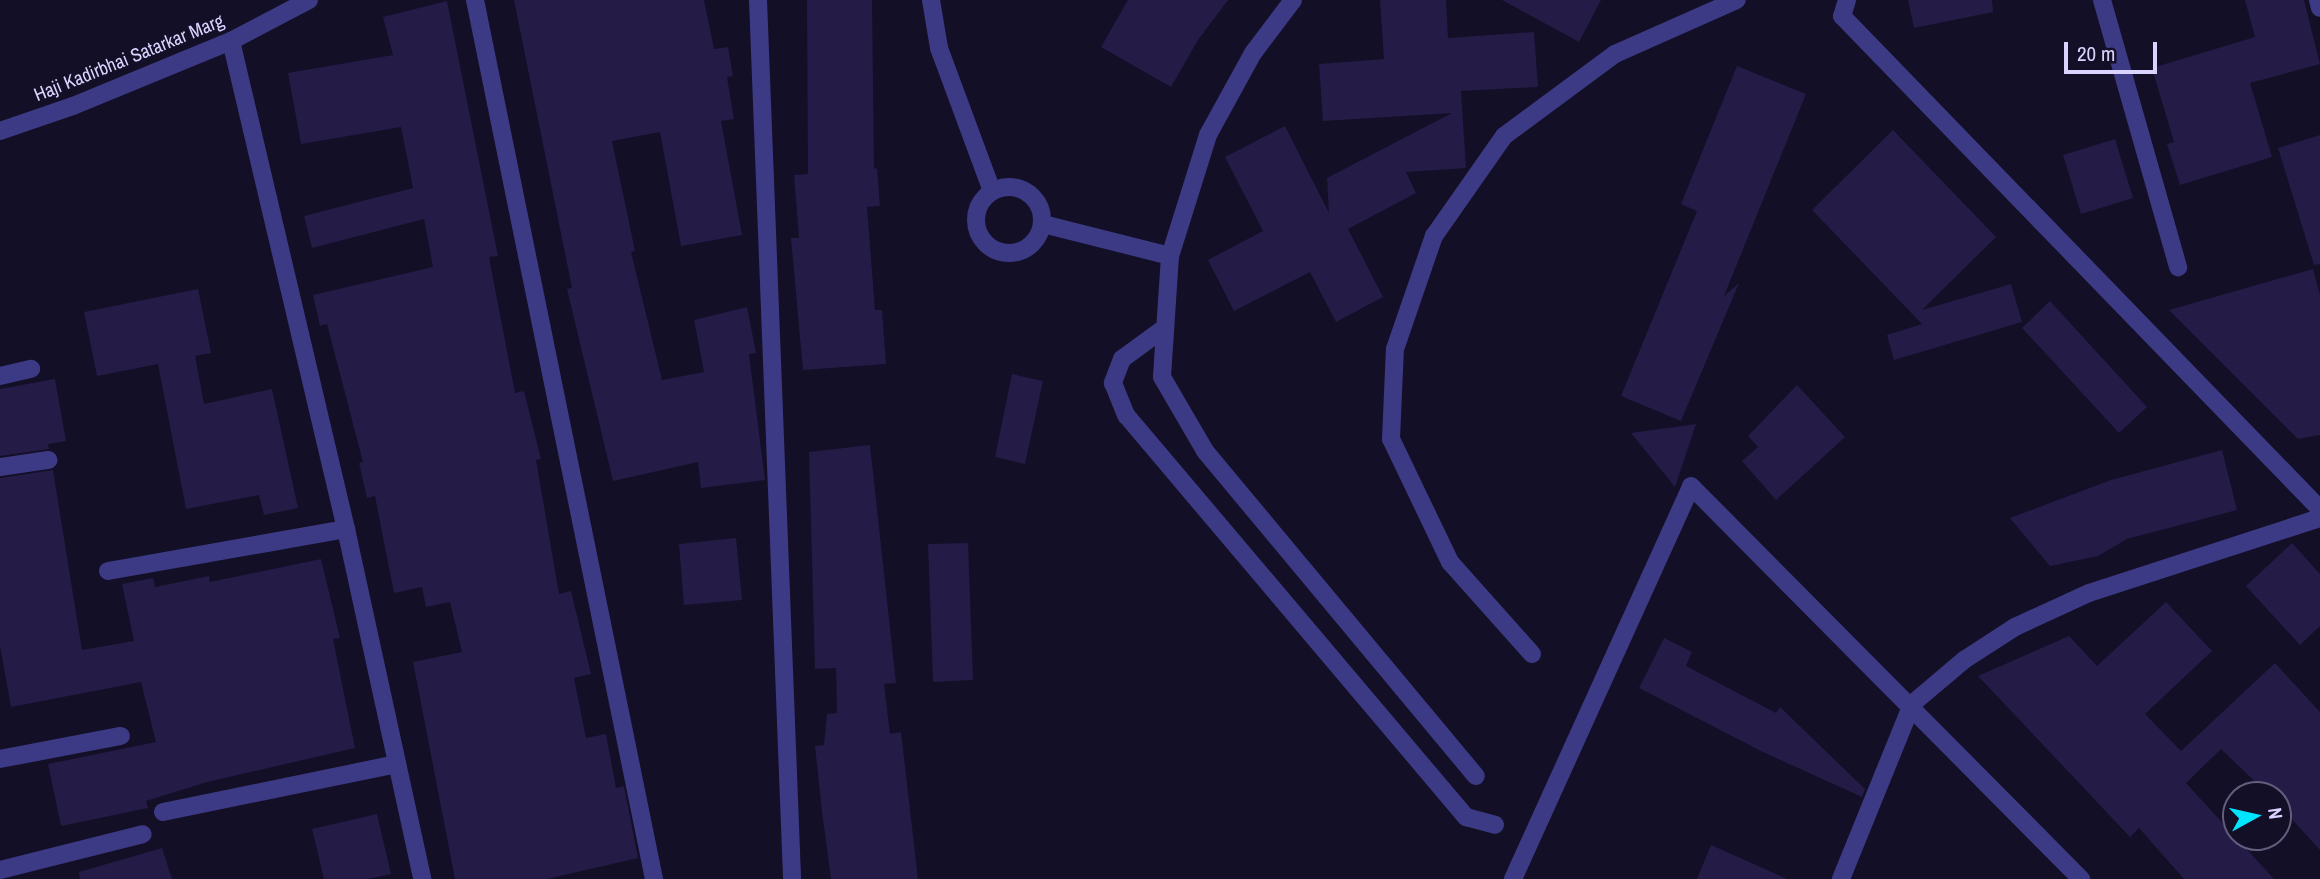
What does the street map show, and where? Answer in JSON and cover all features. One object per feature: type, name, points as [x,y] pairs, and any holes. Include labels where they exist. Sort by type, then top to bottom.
[{"type":"street","name":"Haji Kadirbhai Satarkar Marg","points":[[0,131],[231,41],[309,0]]},
{"type":"street","points":[[475,0],[654,879]]},
{"type":"street","points":[[758,0],[792,879]]},
{"type":"street","points":[[931,0],[939,48],[992,191]]},
{"type":"street","points":[[1293,0],[1252,53],[1208,135],[1170,256],[1163,329],[1162,377],[1205,452],[1476,776]]},
{"type":"street","points":[[1532,654],[1450,562],[1391,439],[1395,349],[1434,236],[1504,136],[1615,54],[1737,0]]},
{"type":"street","points":[[1847,0],[1842,16],[2320,509]]},
{"type":"street","points":[[2102,0],[2178,267]]},
{"type":"street","points":[[2318,0],[2320,8]]},
{"type":"street","points":[[231,41],[346,529],[422,879]]},
{"type":"street","points":[[1006,186],[1027,192],[1041,210],[1042,225],[1026,249],[1012,254],[991,248],[976,230],[975,215],[992,191],[1006,186]]},
{"type":"street","points":[[1042,225],[1170,256]]},
{"type":"street","points":[[1163,329],[1122,359],[1113,383],[1126,415],[1466,817],[1495,825]]},
{"type":"street","points":[[0,376],[31,369]]},
{"type":"street","points":[[0,467],[48,460]]},
{"type":"street","points":[[1513,879],[1691,486],[1912,704],[2081,879]]},
{"type":"street","points":[[1841,879],[1912,704],[1964,660],[2015,627],[2089,593],[2320,518]]},
{"type":"street","points":[[108,571],[346,529]]},
{"type":"street","points":[[0,759],[121,736]]},
{"type":"street","points":[[163,812],[396,764]]},
{"type":"street","points":[[0,870],[143,834]]},
{"type":"building","points":[[514,0],[704,0],[714,49],[728,47],[733,76],[727,77],[734,119],[721,121],[742,235],[681,246],[660,132],[612,141],[635,251],[631,252],[662,380],[704,372],[694,320],[747,307],[756,353],[749,354],[765,480],[701,488],[698,462],[613,481],[567,289],[572,288]]},
{"type":"building","points":[[807,0],[872,0],[874,169],[877,168],[880,206],[867,207],[875,310],[882,310],[886,364],[803,370],[791,238],[799,238],[794,175],[808,174]]},
{"type":"building","points":[[1128,0],[1228,0],[1198,40],[1171,87],[1101,47]]},
{"type":"building","points":[[1380,0],[1446,0],[1448,38],[1534,32],[1538,87],[1461,91],[1466,168],[1406,172],[1416,193],[1348,229],[1383,297],[1336,322],[1310,272],[1234,311],[1208,260],[1263,231],[1225,157],[1285,126],[1329,213],[1327,178],[1452,113],[1323,121],[1319,64],[1384,59]]},
{"type":"building","points":[[1502,0],[1601,0],[1579,42]]},
{"type":"building","points":[[1908,0],[1992,0],[1993,12],[1914,28]]},
{"type":"building","points":[[2245,0],[2304,0],[2320,64],[2250,83],[2272,157],[2180,185],[2167,144],[2174,142],[2152,68],[2255,37]]},
{"type":"building","points":[[447,1],[498,256],[489,257],[515,393],[524,391],[541,459],[536,460],[559,594],[571,591],[591,674],[574,678],[586,738],[606,734],[616,788],[624,786],[638,858],[547,879],[455,879],[413,662],[462,652],[450,602],[426,607],[422,587],[394,593],[375,496],[367,498],[359,463],[363,462],[327,324],[320,326],[313,295],[433,267],[424,219],[312,248],[304,216],[413,188],[401,127],[301,144],[288,73],[393,55],[383,17]]},
{"type":"building","points":[[1737,66],[1806,94],[1724,296],[1739,283],[1681,421],[1621,396],[1697,211],[1681,204]]},
{"type":"building","points":[[1893,130],[1996,237],[1922,310],[2011,284],[2022,322],[1894,360],[1887,335],[1922,324],[1812,210]]},
{"type":"building","points":[[2320,135],[2320,264],[2314,265],[2278,148]]},
{"type":"building","points":[[2115,139],[2133,198],[2081,214],[2063,155]]},
{"type":"building","points":[[2313,269],[2320,295],[2320,435],[2298,439],[2169,310]]},
{"type":"building","points":[[198,289],[211,353],[195,356],[204,404],[272,389],[298,508],[264,515],[259,495],[186,509],[158,364],[97,376],[84,312]]},
{"type":"building","points":[[2050,301],[2147,407],[2119,433],[2022,328]]},
{"type":"building","points":[[1012,374],[1043,381],[1025,464],[995,457]]},
{"type":"building","points":[[55,379],[66,441],[48,444],[49,449],[0,456],[0,389]]},
{"type":"building","points":[[1797,385],[1845,437],[1776,500],[1742,461],[1758,447],[1748,436]]},
{"type":"building","points":[[1696,424],[1675,487],[1631,433]]},
{"type":"building","points":[[870,445],[896,683],[884,684],[890,734],[901,732],[918,879],[831,879],[822,812],[815,746],[824,745],[827,714],[837,713],[836,668],[815,669],[809,452]]},
{"type":"building","points":[[2222,450],[2237,510],[2127,539],[2098,556],[2050,566],[2010,518],[2111,480]]},
{"type":"building","points":[[53,470],[82,650],[134,641],[122,584],[153,578],[155,587],[209,576],[210,582],[321,559],[340,638],[333,639],[355,748],[207,782],[146,801],[148,808],[61,826],[48,764],[156,742],[141,682],[11,707],[0,646],[0,478]]},
{"type":"building","points":[[736,538],[742,600],[684,605],[679,544]]},
{"type":"building","points":[[968,543],[973,680],[933,682],[928,544]]},
{"type":"building","points":[[2292,543],[2320,574],[2320,626],[2300,645],[2246,586]]},
{"type":"building","points":[[2166,602],[2212,651],[2145,714],[2181,751],[2275,663],[2320,712],[2320,850],[2292,819],[2292,781],[2254,781],[2221,749],[2186,783],[2222,822],[2222,851],[2248,851],[2274,879],[2184,879],[2139,828],[2130,837],[1978,676],[2069,636],[2097,666]]},
{"type":"building","points":[[1664,638],[1692,652],[1686,666],[1776,713],[1780,707],[1865,789],[1862,797],[1763,752],[1639,688]]},
{"type":"building","points":[[377,814],[391,874],[367,879],[324,879],[312,829]]},
{"type":"building","points":[[1711,845],[1787,879],[1697,879]]},
{"type":"building","points":[[162,848],[172,879],[80,879],[79,872]]}]
